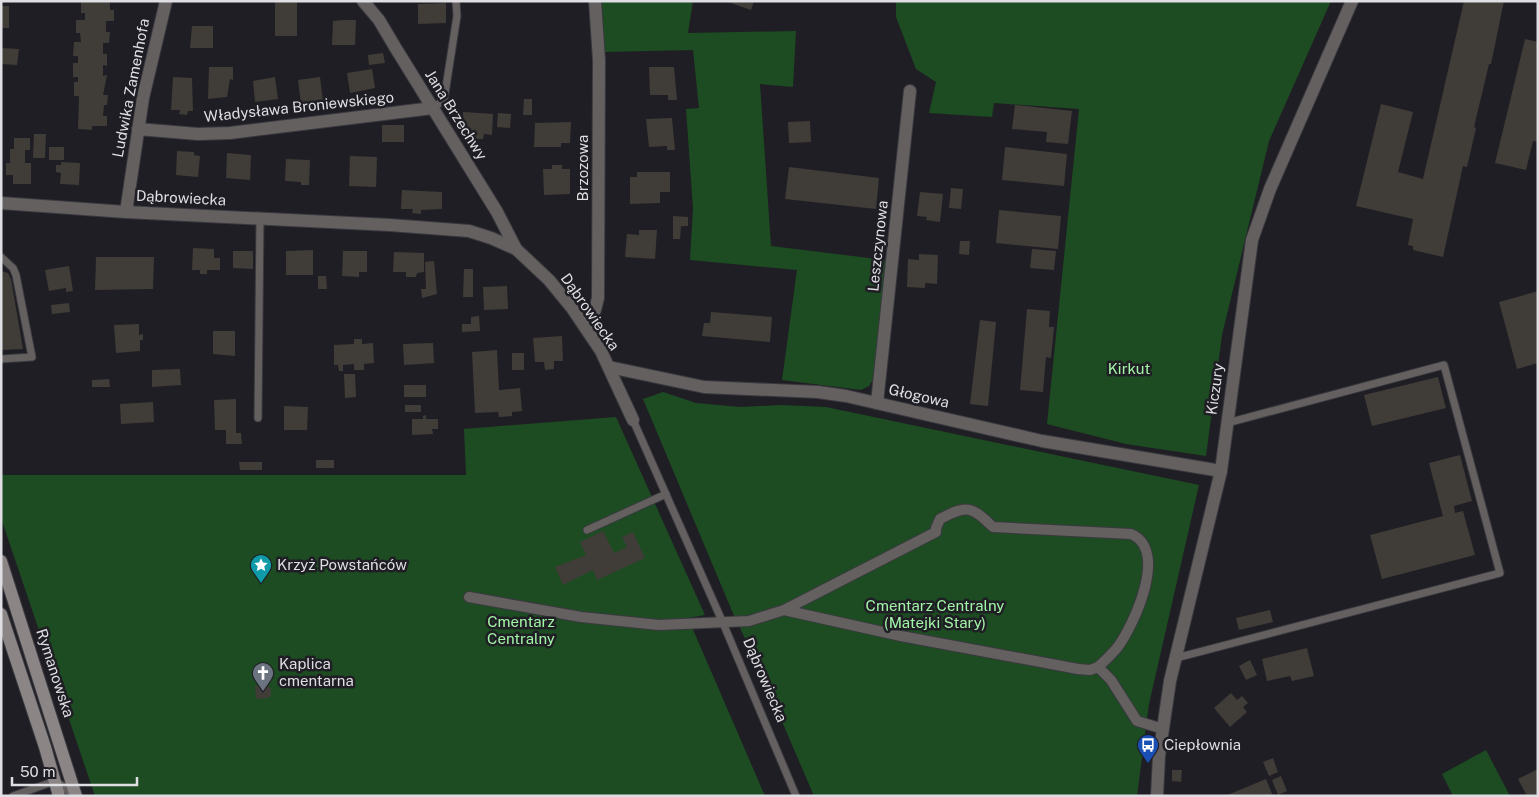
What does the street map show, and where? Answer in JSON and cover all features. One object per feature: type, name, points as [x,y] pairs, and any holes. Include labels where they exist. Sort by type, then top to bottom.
[{"type":"main road","name":"Rymanowska","points":[[1,561],[76,796]]},
{"type":"main road","points":[[1,614],[59,796]]},
{"type":"street","name":"Ludwika Zamenhofa","points":[[126,212],[138,128],[166,1]]},
{"type":"street","name":"Jana Brzechwy","points":[[363,1],[379,20],[497,212],[516,249]]},
{"type":"street","name":"Brzozowa","points":[[589,333],[598,298],[599,60],[595,1]]},
{"type":"street","name":"Kiczury","points":[[1157,796],[1159,756],[1176,658],[1221,471],[1252,240],[1270,190],[1352,1]]},
{"type":"street","name":"Leszczynowa","points":[[877,403],[910,91]]},
{"type":"street","name":"Władysława Broniewskiego","points":[[138,128],[198,134],[230,133],[433,108]]},
{"type":"street","name":"Dąbrowiecka","points":[[1,202],[126,212],[390,225],[469,232],[516,249],[549,280],[589,333],[609,367],[633,420]]},
{"type":"street","name":"Głogowa","points":[[609,367],[704,387],[818,392],[877,403],[1042,441],[1221,471]]},
{"type":"street","points":[[469,598],[581,617],[659,625],[749,621],[784,610],[936,532],[940,519],[964,510],[978,512],[993,527],[1131,534],[1142,541],[1148,554],[1145,588],[1128,630],[1117,647],[1098,668],[1090,670],[901,636],[784,610]]},
{"type":"street","points":[[1098,668],[1111,680],[1137,721],[1163,729]]},
{"type":"lane","points":[[433,108],[444,100],[457,16],[456,1]]},
{"type":"lane","points":[[258,418],[260,219]]},
{"type":"lane","points":[[1,256],[13,268],[16,275],[32,357],[1,358]]},
{"type":"lane","points":[[1176,658],[1500,573],[1444,365],[1227,423]]},
{"type":"lane","name":"Dąbrowiecka","points":[[633,420],[723,623],[796,796]]},
{"type":"lane","points":[[587,530],[666,494]]},
{"type":"lane","points":[[12,796],[55,781],[72,796]]},
{"type":"green space","points":[[600,1],[693,1],[688,33],[796,31],[793,87],[760,84],[771,246],[885,260],[875,377],[869,386],[861,390],[782,380],[797,270],[690,260],[693,208],[686,109],[699,108],[693,50],[605,52]]},
{"type":"green space","name":"Kirkut","points":[[896,1],[1331,1],[1269,141],[1222,335],[1206,456],[1126,444],[1047,424],[1079,109],[994,103],[992,117],[929,113],[936,82],[916,69],[896,17]]},
{"type":"green space","name":"Cmentarz Centralny (Matejki Stary)","points":[[663,392],[696,403],[740,407],[780,405],[826,407],[1199,485],[1149,704],[1137,796],[814,796],[759,668],[732,611],[643,399]]},
{"type":"green space","name":"Cmentarz Centralny","points":[[616,417],[705,615],[688,618],[765,796],[95,796],[1,518],[1,475],[466,475],[464,429]]},
{"type":"green space","points":[[1486,750],[1510,796],[1453,796],[1442,774]]},
{"type":"building","points":[[81,1],[110,1],[110,10],[114,10],[114,21],[106,21],[106,32],[110,32],[109,43],[103,43],[103,54],[107,54],[107,66],[103,65],[103,76],[107,75],[103,95],[108,95],[107,105],[104,105],[103,116],[107,116],[107,126],[92,126],[92,130],[78,129],[79,96],[74,96],[74,82],[78,82],[78,77],[73,77],[73,63],[78,63],[78,56],[73,56],[74,42],[81,42],[80,33],[76,33],[76,20],[85,20],[85,13],[81,13]]},
{"type":"building","points":[[275,1],[297,1],[297,36],[275,36]]},
{"type":"building","points":[[725,1],[754,1],[751,10]]},
{"type":"building","points":[[1464,1],[1504,1],[1491,64],[1489,64],[1474,127],[1476,128],[1467,167],[1463,166],[1443,257],[1413,250],[1413,246],[1408,245],[1413,219],[1356,206],[1381,104],[1413,112],[1398,172],[1423,179]]},
{"type":"building","points":[[446,3],[446,23],[418,24],[418,4]]},
{"type":"building","points":[[1,6],[9,6],[9,28],[1,28]]},
{"type":"building","points":[[356,20],[355,45],[332,45],[333,21]]},
{"type":"building","points":[[192,26],[213,26],[213,48],[190,48]]},
{"type":"building","points":[[1525,39],[1538,42],[1538,142],[1533,141],[1526,170],[1495,163]]},
{"type":"building","points":[[1,48],[19,49],[17,65],[1,64]]},
{"type":"building","points":[[383,53],[385,63],[369,65],[368,55]]},
{"type":"building","points":[[209,67],[233,67],[233,80],[230,79],[227,97],[208,99]]},
{"type":"building","points":[[649,67],[674,67],[677,100],[668,100],[668,95],[650,95]]},
{"type":"building","points":[[372,69],[375,88],[350,93],[347,73]]},
{"type":"building","points":[[173,77],[192,78],[193,111],[188,111],[187,115],[179,114],[180,110],[171,110]]},
{"type":"building","points":[[275,77],[278,99],[255,102],[253,81]]},
{"type":"building","points":[[320,77],[323,102],[301,104],[298,80]]},
{"type":"building","points":[[524,99],[532,99],[532,115],[523,115]]},
{"type":"building","points":[[1015,105],[1072,111],[1068,144],[1046,142],[1047,132],[1012,129]]},
{"type":"building","points":[[463,112],[493,114],[492,135],[484,134],[483,139],[475,139],[475,134],[462,133]]},
{"type":"building","points":[[498,113],[511,114],[510,128],[497,127]]},
{"type":"building","points":[[672,118],[675,150],[667,150],[667,146],[649,147],[646,119]]},
{"type":"building","points":[[810,121],[811,142],[789,143],[788,122]]},
{"type":"building","points":[[571,122],[570,143],[561,143],[561,147],[534,147],[535,123]]},
{"type":"building","points":[[382,125],[404,125],[404,142],[382,142]]},
{"type":"building","points":[[34,134],[46,134],[45,158],[33,158]]},
{"type":"building","points":[[14,138],[30,138],[30,150],[25,150],[25,163],[31,163],[31,184],[13,184],[13,175],[6,175],[6,163],[10,163],[10,149],[14,149]]},
{"type":"building","points":[[49,147],[64,147],[64,160],[49,160]]},
{"type":"building","points":[[1005,147],[1067,154],[1064,186],[1002,180]]},
{"type":"building","points":[[177,151],[194,152],[194,155],[200,156],[198,177],[176,175]]},
{"type":"building","points":[[227,153],[251,155],[250,180],[226,178]]},
{"type":"building","points":[[350,156],[377,157],[376,187],[349,186]]},
{"type":"building","points":[[286,159],[310,160],[309,185],[301,185],[301,182],[285,181]]},
{"type":"building","points":[[61,162],[80,163],[79,185],[60,184],[61,173],[56,172],[56,165],[61,165]]},
{"type":"building","points":[[552,165],[562,165],[562,169],[570,169],[570,194],[544,195],[543,169],[552,169]]},
{"type":"building","points":[[789,167],[879,178],[876,209],[785,199]]},
{"type":"building","points":[[637,172],[670,172],[670,192],[660,192],[660,203],[630,204],[630,177],[637,177]]},
{"type":"building","points":[[951,188],[963,189],[961,209],[949,208]]},
{"type":"building","points":[[402,190],[442,192],[442,209],[421,210],[421,214],[412,213],[413,209],[401,209]]},
{"type":"building","points":[[920,192],[943,194],[940,222],[926,220],[927,217],[917,216]]},
{"type":"building","points":[[999,210],[1061,216],[1058,249],[996,243]]},
{"type":"building","points":[[673,216],[688,217],[688,226],[681,226],[680,239],[673,239]]},
{"type":"building","points":[[639,230],[657,230],[655,259],[625,257],[627,234],[639,235]]},
{"type":"building","points":[[960,241],[970,241],[969,255],[959,254]]},
{"type":"building","points":[[193,248],[214,249],[214,258],[220,258],[220,270],[207,270],[207,274],[200,274],[200,270],[192,270]]},
{"type":"building","points":[[1032,249],[1056,251],[1054,270],[1030,268]]},
{"type":"building","points":[[313,250],[313,275],[286,275],[286,251]]},
{"type":"building","points":[[233,251],[253,251],[253,269],[233,268]]},
{"type":"building","points":[[343,251],[367,251],[367,272],[359,272],[359,277],[342,276]]},
{"type":"building","points":[[394,252],[424,253],[424,272],[417,273],[416,277],[406,277],[406,272],[393,272]]},
{"type":"building","points":[[919,254],[938,255],[937,284],[925,283],[925,288],[907,287],[908,259],[919,260]]},
{"type":"building","points":[[96,257],[154,257],[153,289],[95,290]]},
{"type":"building","points":[[434,261],[437,294],[422,298],[421,289],[426,289],[425,262]]},
{"type":"building","points":[[69,266],[73,291],[66,292],[66,288],[49,291],[45,270]]},
{"type":"building","points":[[464,269],[473,269],[473,297],[463,297]]},
{"type":"building","points":[[1,271],[8,273],[11,279],[23,349],[1,350]]},
{"type":"building","points":[[318,276],[326,276],[327,289],[318,289]]},
{"type":"building","points":[[507,286],[508,309],[484,310],[483,287]]},
{"type":"building","points":[[1538,291],[1538,363],[1517,369],[1499,302]]},
{"type":"building","points":[[69,303],[70,312],[52,314],[51,305]]},
{"type":"building","points":[[1027,309],[1050,311],[1049,327],[1054,327],[1051,358],[1046,357],[1043,392],[1020,390]]},
{"type":"building","points":[[711,312],[772,317],[770,342],[702,336],[704,323],[710,323]]},
{"type":"building","points":[[479,316],[480,331],[462,332],[462,324],[471,324],[471,317]]},
{"type":"building","points":[[980,320],[996,322],[988,406],[970,404]]},
{"type":"building","points":[[139,324],[139,335],[143,334],[143,340],[140,340],[140,351],[116,353],[114,325]]},
{"type":"building","points":[[213,331],[235,331],[235,356],[213,354]]},
{"type":"building","points":[[562,336],[563,361],[554,361],[554,369],[545,370],[544,362],[535,362],[533,338]]},
{"type":"building","points":[[354,339],[362,339],[362,344],[373,343],[374,363],[364,364],[364,370],[354,370],[354,364],[343,365],[343,371],[339,371],[338,365],[334,365],[334,345],[354,344]]},
{"type":"building","points":[[433,343],[434,363],[404,365],[403,344]]},
{"type":"building","points":[[497,350],[499,390],[520,388],[522,411],[512,412],[512,416],[499,417],[498,412],[475,413],[472,352]]},
{"type":"building","points":[[512,353],[524,353],[524,370],[512,370]]},
{"type":"building","points":[[180,369],[181,385],[152,387],[152,370]]},
{"type":"building","points":[[344,374],[355,374],[356,397],[345,398]]},
{"type":"building","points":[[1438,377],[1446,408],[1372,426],[1364,395]]},
{"type":"building","points":[[109,379],[110,387],[92,387],[92,380]]},
{"type":"building","points":[[404,385],[426,385],[426,397],[404,397]]},
{"type":"building","points":[[236,399],[236,433],[241,433],[242,444],[226,444],[226,430],[215,430],[214,400]]},
{"type":"building","points":[[153,402],[154,422],[121,424],[120,404]]},
{"type":"building","points":[[405,405],[421,405],[421,412],[405,412]]},
{"type":"building","points":[[284,406],[308,407],[307,430],[284,430]]},
{"type":"building","points":[[426,415],[426,419],[438,419],[438,429],[432,429],[433,434],[412,435],[412,419],[423,419],[423,416]]},
{"type":"building","points":[[1460,455],[1472,501],[1454,506],[1455,513],[1463,511],[1475,555],[1382,579],[1370,535],[1443,516],[1429,463]]},
{"type":"building","points":[[316,460],[334,460],[334,468],[316,468]]},
{"type":"building","points":[[239,462],[262,462],[262,470],[240,470]]},
{"type":"building","points":[[603,531],[614,553],[627,547],[622,537],[633,532],[645,558],[597,580],[593,570],[563,585],[555,567],[586,555],[580,542]]},
{"type":"building","points":[[1270,610],[1273,622],[1239,630],[1236,618]]},
{"type":"building","points":[[1307,648],[1314,676],[1292,681],[1290,676],[1267,681],[1262,659]]},
{"type":"building","points":[[1250,660],[1257,675],[1246,680],[1239,666]]},
{"type":"building","name":"Kaplica cmentarna","points":[[255,686],[268,686],[271,689],[271,695],[268,698],[256,699]]},
{"type":"building","points":[[1231,693],[1237,700],[1242,696],[1248,703],[1243,707],[1247,712],[1230,727],[1214,708]]},
{"type":"building","points":[[1273,758],[1278,772],[1269,776],[1263,762]]},
{"type":"building","points":[[1538,769],[1538,794],[1527,796],[1518,779]]},
{"type":"building","points":[[1172,770],[1182,770],[1181,782],[1172,781]]},
{"type":"building","points":[[1281,776],[1287,791],[1278,795],[1272,780]]},
{"type":"building","points":[[1266,779],[1273,796],[1225,796]]},
{"type":"place","name":"Krzyż Powstańców","points":[[261,584]]},
{"type":"place","name":"Kaplica cmentarna","points":[[263,692]]},
{"type":"place","name":"Ciepłownia","points":[[1148,764]]}]
